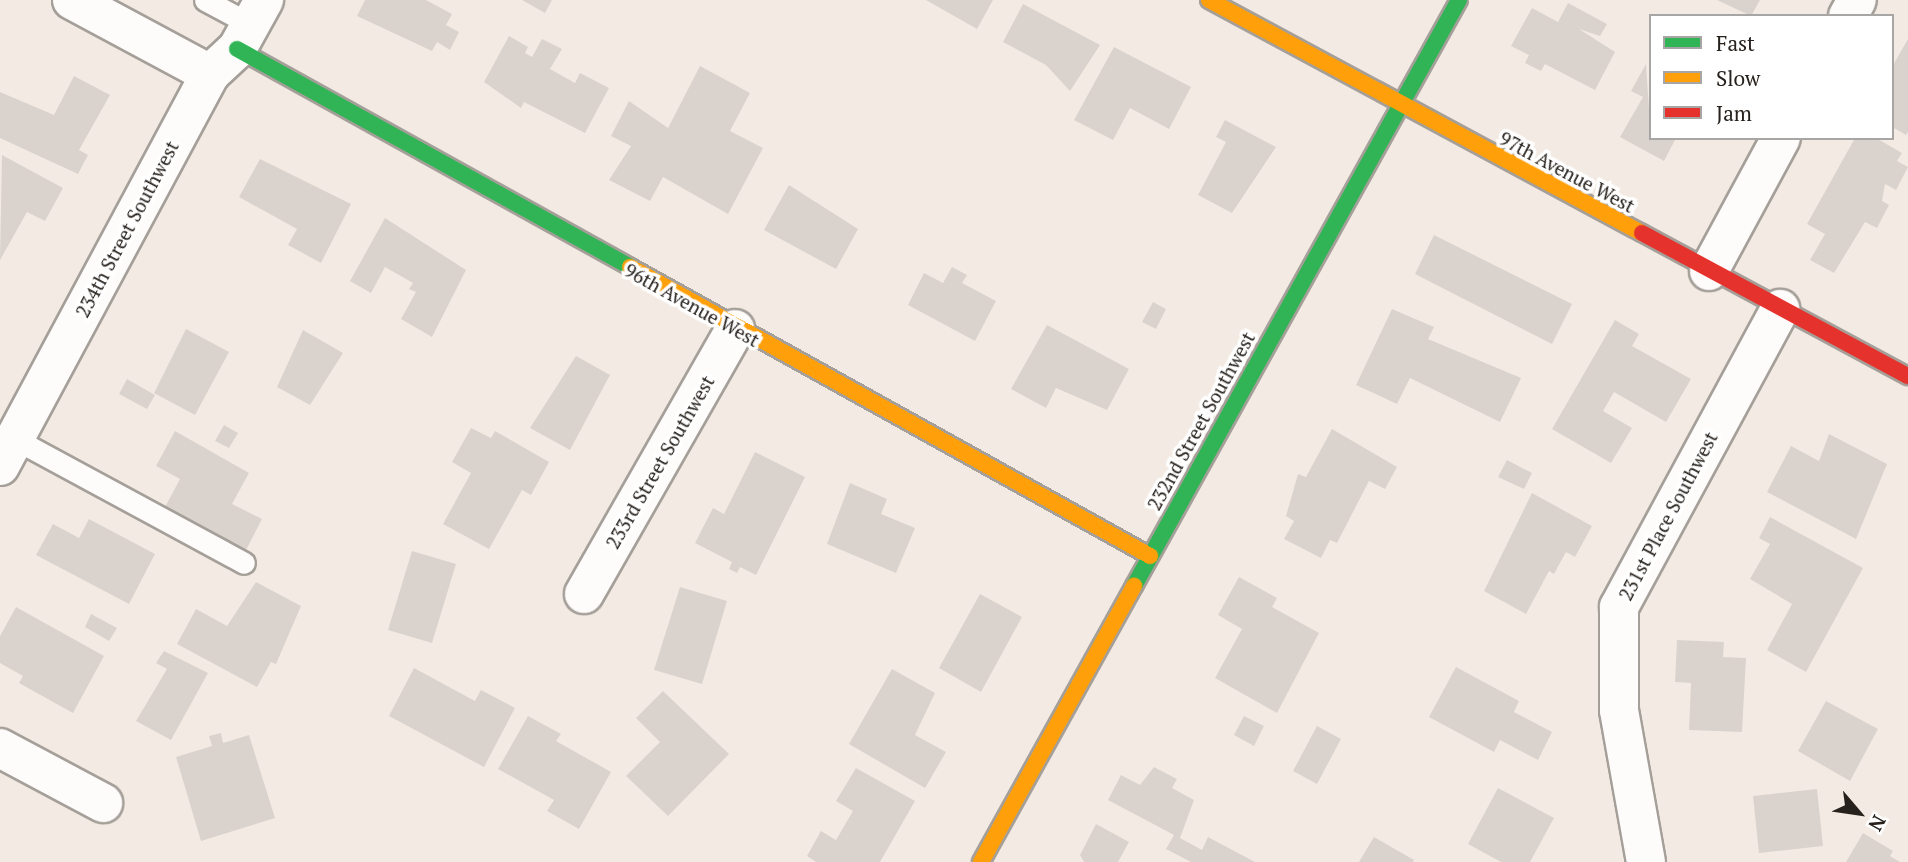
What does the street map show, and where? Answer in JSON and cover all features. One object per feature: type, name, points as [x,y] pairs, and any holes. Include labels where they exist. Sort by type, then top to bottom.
[{"type":"street","name":"96th Avenue West","points":[[72,0],[240,37],[735,329],[1150,555]]},
{"type":"street","name":"97th Avenue West","points":[[1209,0],[1908,376]]},
{"type":"street","name":"232nd Street Southwest","points":[[981,862],[1459,0]]},
{"type":"street","name":"234th Street Southwest","points":[[7,452],[240,37]]},
{"type":"street","points":[[1709,271],[1780,140]]},
{"type":"street","name":"231st Place Southwest","points":[[1646,862],[1619,710],[1619,607],[1780,309]]},
{"type":"street","name":"233rd Street Southwest","points":[[584,594],[735,329]]},
{"type":"street","points":[[0,748],[103,803]]},
{"type":"lane","points":[[205,0],[240,37]]},
{"type":"lane","points":[[7,452],[244,563]]},
{"type":"building","points":[[365,0],[426,0],[452,14],[446,25],[459,32],[450,50],[437,42],[432,51],[357,16]]},
{"type":"building","points":[[522,0],[552,0],[545,13]]},
{"type":"building","points":[[926,0],[993,0],[977,29]]},
{"type":"building","points":[[1717,0],[1760,0],[1752,14]]},
{"type":"building","points":[[1568,3],[1607,24],[1600,36],[1579,29],[1615,52],[1595,90],[1545,64],[1541,71],[1525,63],[1529,55],[1511,46],[1532,8],[1558,22]]},
{"type":"building","points":[[1023,4],[1100,45],[1070,91],[1046,65],[1003,42]]},
{"type":"building","points":[[509,36],[528,47],[525,53],[532,57],[542,39],[562,49],[550,69],[575,83],[580,73],[609,88],[585,133],[524,102],[521,108],[484,82]]},
{"type":"building","points":[[1908,39],[1906,135],[1894,128],[1894,64]]},
{"type":"building","points":[[1114,47],[1191,87],[1169,129],[1130,108],[1113,140],[1074,120]]},
{"type":"building","points":[[1646,64],[1649,140],[1675,140],[1664,161],[1620,137],[1643,97],[1631,91]]},
{"type":"building","points":[[700,66],[750,93],[730,131],[763,148],[728,214],[663,177],[650,201],[609,180],[631,146],[611,136],[629,101],[668,128]]},
{"type":"building","points":[[74,76],[110,95],[79,150],[88,155],[78,174],[0,138],[0,92],[54,115]]},
{"type":"building","points":[[1225,120],[1276,147],[1232,213],[1198,195],[1226,142],[1216,137]]},
{"type":"building","points":[[1854,140],[1879,140],[1902,153],[1897,161],[1908,167],[1896,190],[1885,184],[1882,201],[1889,205],[1877,228],[1865,222],[1834,273],[1810,260],[1825,234],[1807,224]]},
{"type":"building","points":[[2,155],[63,188],[45,221],[27,212],[0,260]]},
{"type":"building","points":[[260,159],[351,204],[321,263],[288,245],[297,229],[239,197]]},
{"type":"building","points":[[789,185],[858,229],[836,269],[764,230]]},
{"type":"building","points":[[385,218],[466,270],[432,337],[401,319],[416,292],[409,289],[413,283],[385,267],[371,293],[350,281]]},
{"type":"building","points":[[1434,235],[1572,304],[1552,344],[1415,274]]},
{"type":"building","points":[[952,267],[967,275],[962,283],[996,301],[975,341],[908,305],[924,273],[943,283]]},
{"type":"building","points":[[1153,302],[1166,309],[1156,329],[1142,322]]},
{"type":"building","points":[[1392,309],[1434,327],[1428,339],[1521,378],[1500,422],[1410,378],[1397,404],[1356,385]]},
{"type":"building","points":[[1615,320],[1639,334],[1632,346],[1691,379],[1666,422],[1614,392],[1603,411],[1632,428],[1611,463],[1552,429]]},
{"type":"building","points":[[1047,325],[1129,369],[1107,410],[1056,388],[1046,408],[1011,389]]},
{"type":"building","points":[[186,329],[229,352],[195,415],[154,393]]},
{"type":"building","points":[[303,330],[343,353],[310,405],[277,387]]},
{"type":"building","points":[[576,356],[610,375],[570,450],[530,428]]},
{"type":"building","points":[[127,379],[155,395],[147,409],[119,394]]},
{"type":"building","points":[[224,425],[238,433],[229,448],[215,441]]},
{"type":"building","points":[[471,428],[491,438],[495,431],[549,462],[531,495],[522,490],[489,549],[443,524],[471,473],[452,462]]},
{"type":"building","points":[[1332,429],[1397,467],[1385,489],[1369,481],[1337,543],[1330,540],[1321,558],[1284,539],[1294,521],[1286,516],[1298,474],[1306,477]]},
{"type":"building","points":[[175,431],[249,473],[232,504],[262,519],[245,552],[165,507],[180,479],[156,466]]},
{"type":"building","points":[[1829,434],[1887,464],[1856,539],[1767,492],[1791,446],[1819,461]]},
{"type":"building","points":[[755,452],[805,477],[756,575],[740,567],[737,573],[729,569],[732,562],[695,543],[713,508],[724,514]]},
{"type":"building","points":[[1507,460],[1532,473],[1524,489],[1498,477]]},
{"type":"building","points":[[850,483],[887,499],[881,514],[915,528],[896,573],[827,544]]},
{"type":"building","points":[[1532,493],[1592,526],[1575,557],[1566,552],[1554,574],[1549,571],[1526,614],[1484,591]]},
{"type":"building","points":[[1770,517],[1863,568],[1806,672],[1767,650],[1792,604],[1750,579],[1770,544],[1759,538]]},
{"type":"building","points":[[89,519],[155,554],[129,604],[36,555],[53,524],[79,538]]},
{"type":"building","points":[[412,551],[456,564],[432,643],[388,630]]},
{"type":"building","points":[[1239,577],[1277,598],[1272,607],[1319,633],[1277,713],[1215,678],[1242,629],[1218,615]]},
{"type":"building","points":[[256,582],[301,606],[276,664],[271,662],[257,687],[177,644],[196,609],[227,626]]},
{"type":"building","points":[[680,587],[727,601],[702,684],[654,670]]},
{"type":"building","points":[[980,594],[1022,617],[981,692],[939,668]]},
{"type":"building","points":[[16,607],[104,656],[73,713],[19,683],[23,676],[0,663],[0,636]]},
{"type":"building","points":[[91,614],[117,628],[109,641],[85,627]]},
{"type":"building","points":[[1677,640],[1724,642],[1723,657],[1746,658],[1742,732],[1689,730],[1691,683],[1675,682]]},
{"type":"building","points":[[164,651],[208,673],[171,740],[136,721],[167,669],[156,663]]},
{"type":"building","points":[[1456,667],[1519,701],[1514,712],[1552,732],[1538,760],[1500,740],[1494,752],[1429,717]]},
{"type":"building","points":[[414,668],[475,701],[481,690],[515,708],[484,767],[389,716]]},
{"type":"building","points":[[892,669],[935,693],[915,735],[946,752],[925,788],[849,744]]},
{"type":"building","points":[[663,691],[729,754],[668,816],[626,776],[660,742],[636,718]]},
{"type":"building","points":[[1826,701],[1878,729],[1850,781],[1798,751]]},
{"type":"building","points":[[528,716],[561,734],[556,741],[611,772],[579,829],[547,811],[554,800],[498,769]]},
{"type":"building","points":[[1244,716],[1264,726],[1254,746],[1234,735]]},
{"type":"building","points":[[1317,726],[1341,739],[1317,784],[1293,771]]},
{"type":"building","points":[[221,733],[223,743],[249,735],[275,818],[201,841],[176,757],[212,746],[209,736]]},
{"type":"building","points":[[1154,767],[1177,779],[1172,788],[1194,800],[1180,838],[1202,850],[1208,837],[1255,862],[1191,862],[1166,849],[1174,835],[1108,800],[1121,775],[1140,785]]},
{"type":"building","points":[[856,768],[915,801],[880,862],[816,862],[807,856],[821,831],[836,840],[853,811],[836,801]]},
{"type":"building","points":[[1498,788],[1554,818],[1530,862],[1501,862],[1468,844]]},
{"type":"building","points":[[1817,789],[1823,846],[1759,853],[1753,796]]},
{"type":"building","points":[[1096,824],[1129,842],[1118,862],[1084,862],[1080,855]]},
{"type":"building","points":[[1863,833],[1893,851],[1890,856],[1900,862],[1846,862]]},
{"type":"building","points":[[1374,837],[1414,860],[1413,862],[1359,862]]},
{"type":"traffic: fast","points":[[1134,586],[1459,0]]},
{"type":"traffic: fast","points":[[237,49],[630,267]]},
{"type":"traffic: slow","points":[[1209,0],[1642,233]]},
{"type":"traffic: slow","points":[[630,267],[1150,556]]},
{"type":"traffic: slow","points":[[981,862],[1134,586]]},
{"type":"traffic: jam","points":[[1642,233],[1908,376]]}]
